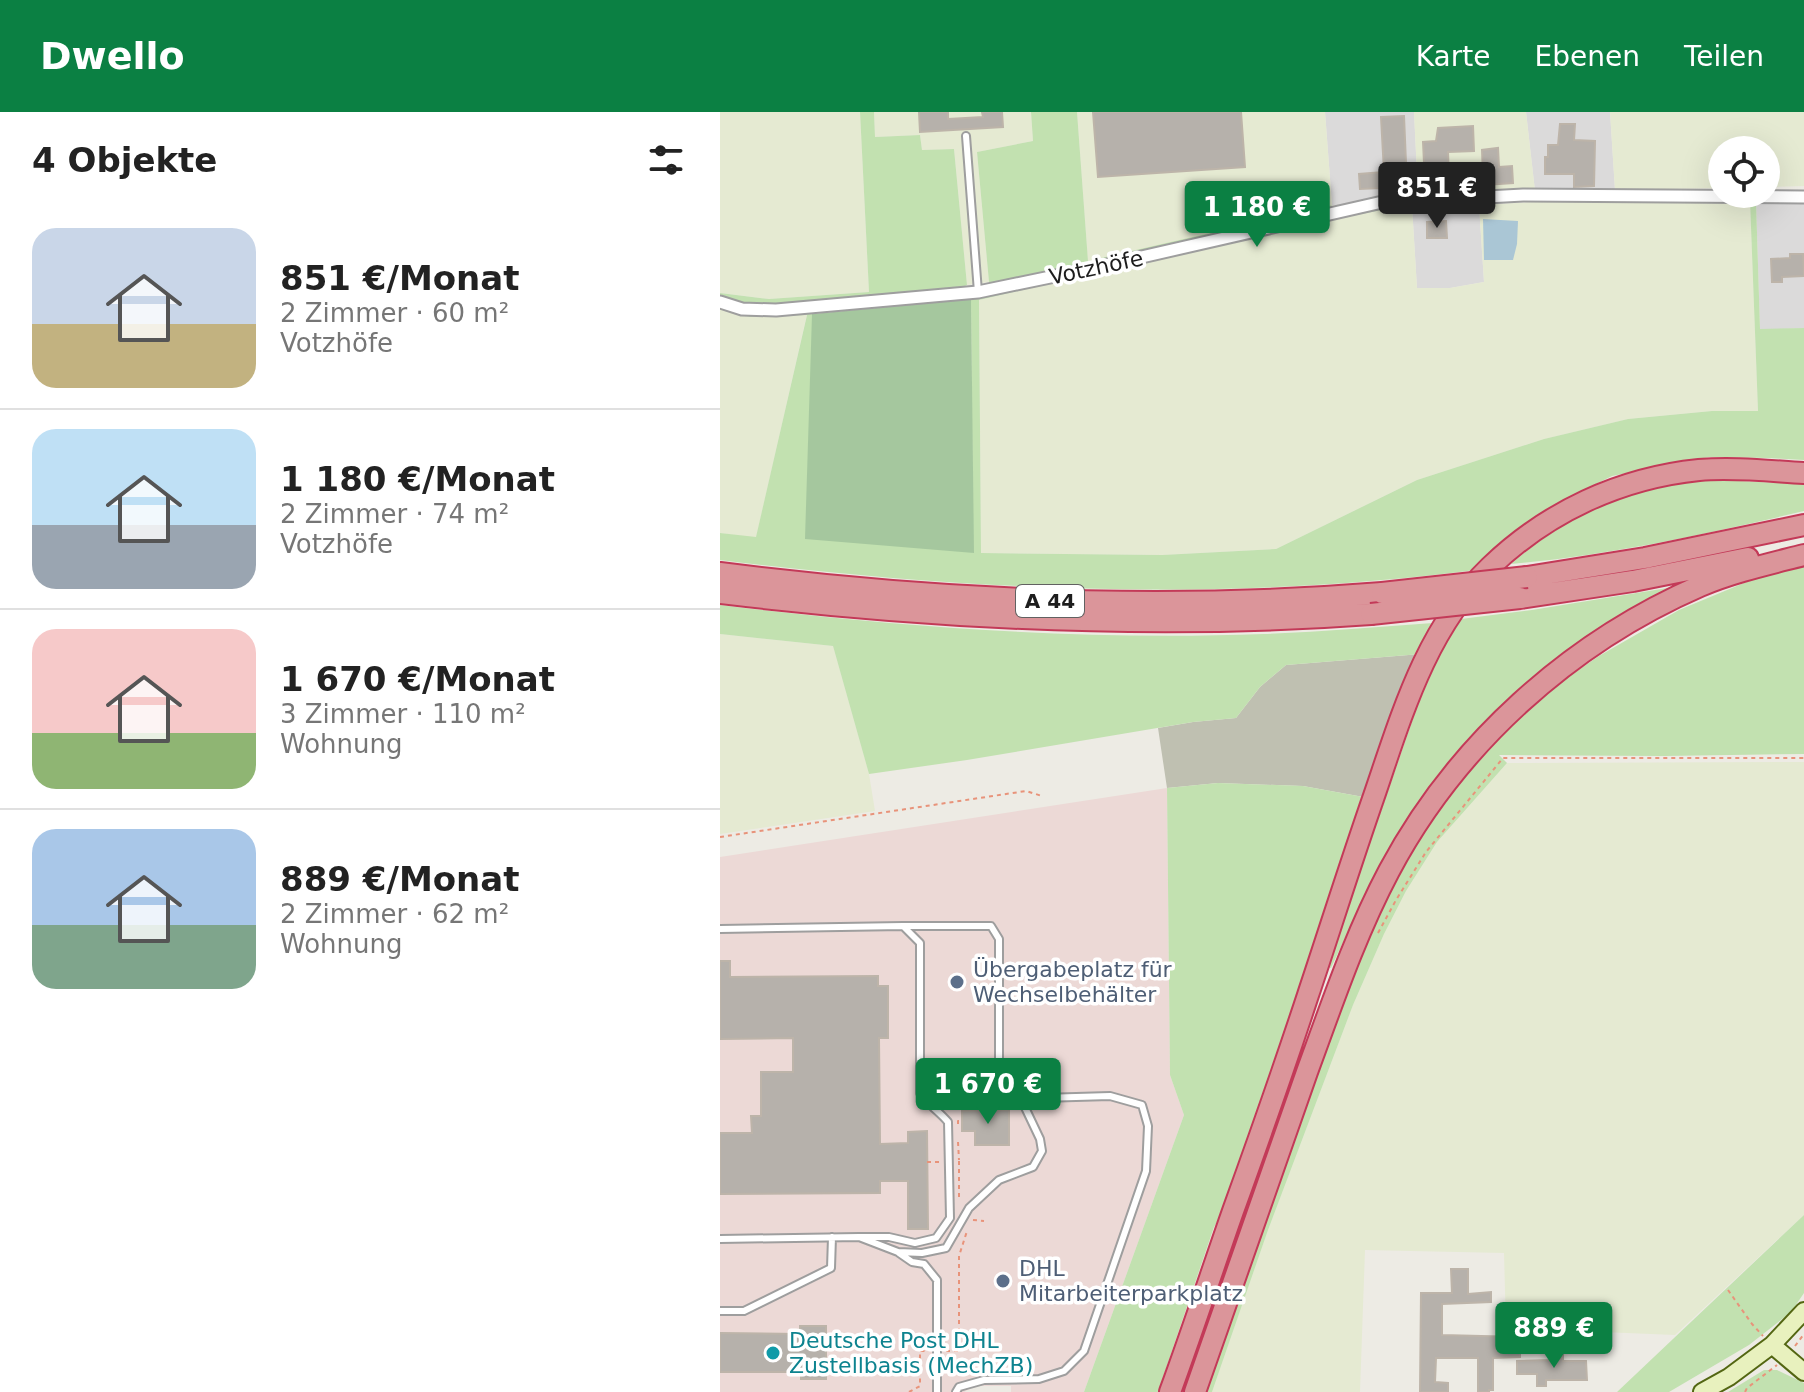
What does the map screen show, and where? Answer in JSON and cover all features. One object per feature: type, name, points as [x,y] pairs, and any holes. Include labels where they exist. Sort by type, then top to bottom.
[{"type":"highway","points":[[1170,1390],[1285,1066],[1400,720],[1422,664],[1450,614],[1477,581],[1516,545],[1549,521],[1594,497],[1646,479],[1686,472],[1731,469],[1804,473]]},
{"type":"highway","name":"A 44","points":[[720,573],[886,591],[1071,602],[1227,602],[1382,593],[1527,577],[1686,551],[1804,525]]},
{"type":"highway","name":"A 44","points":[[720,593],[989,618],[1088,622],[1242,621],[1371,614],[1520,598],[1649,578],[1804,545]]},
{"type":"highway","points":[[1195,1392],[1351,950],[1392,865],[1439,791],[1506,715],[1560,670],[1607,637],[1700,586],[1804,555]]},
{"type":"main road","points":[[1702,1392],[1729,1377],[1772,1345],[1804,1311]]},
{"type":"main road","points":[[1772,1345],[1804,1372]]},
{"type":"street","name":"Votzhöfe","points":[[720,302],[742,309],[776,310],[978,292],[1378,203],[1523,195],[1804,197]]},
{"type":"lane","points":[[966,136],[978,292]]},
{"type":"lane","points":[[720,1239],[889,1237],[915,1243],[936,1238],[950,1218],[948,1122],[920,1093],[920,943],[903,926]]},
{"type":"lane","points":[[720,929],[991,926],[999,939],[999,1092]]},
{"type":"lane","points":[[920,1093],[999,1092],[1007,1099],[1110,1096],[1142,1105],[1148,1126],[1146,1171],[1084,1351],[1064,1371],[1039,1379],[984,1380],[959,1387],[956,1392]]},
{"type":"lane","points":[[898,1252],[922,1253],[946,1248],[968,1218],[969,1208],[999,1180],[1033,1167],[1042,1151],[1040,1139],[1021,1099]]},
{"type":"lane","points":[[720,1311],[744,1311],[831,1268],[832,1237]]},
{"type":"lane","points":[[859,1237],[898,1252],[912,1262],[924,1264],[937,1280],[937,1392]]},
{"type":"path","points":[[1377,934],[1426,852],[1503,758],[1804,758]]},
{"type":"path","points":[[720,837],[1026,791],[1042,796]]},
{"type":"path","points":[[958,1131],[958,1121],[962,1121]]},
{"type":"path","points":[[958,1142],[959,1210],[968,1218],[984,1221]]},
{"type":"path","points":[[927,1162],[959,1161]]},
{"type":"path","points":[[909,1392],[920,1386],[920,1351],[959,1351],[959,1256],[968,1218]]},
{"type":"path","points":[[1728,1290],[1752,1324],[1772,1345]]},
{"type":"path","points":[[1745,1392],[1786,1358]]},
{"type":"shaded area","points":[[720,112],[860,112],[869,292],[769,299],[720,293]]},
{"type":"shaded area","points":[[874,112],[1031,112],[1033,141],[977,152],[989,282],[967,285],[954,149],[922,150],[920,135],[875,137]]},
{"type":"shaded area","points":[[1077,112],[1325,112],[1332,205],[1088,262]]},
{"type":"shaded area","points":[[1325,112],[1414,112],[1418,195],[1332,205]]},
{"type":"shaded area","points":[[1414,112],[1526,112],[1535,191],[1418,195]]},
{"type":"shaded area","points":[[1526,112],[1610,112],[1615,190],[1535,191]]},
{"type":"shaded area","points":[[1610,112],[1804,112],[1804,186],[1780,187],[1780,136],[1708,136],[1708,188],[1615,190]]},
{"type":"shaded area","points":[[1572,200],[1708,201],[1708,208],[1750,208],[1758,411],[1712,411],[1628,419],[1544,439],[1417,480],[1276,549],[1162,555],[981,553],[979,300],[1402,206],[1412,206],[1417,288],[1450,288],[1484,282],[1479,205]]},
{"type":"shaded area","points":[[1780,201],[1804,201],[1804,328],[1760,330],[1756,208],[1780,208]]},
{"type":"shaded area","points":[[1479,205],[1484,282],[1450,288],[1417,288],[1412,206]]},
{"type":"shaded area","points":[[720,309],[750,317],[807,314],[756,538],[720,533]]},
{"type":"shaded area","points":[[720,634],[833,646],[869,774],[875,811],[720,834]]},
{"type":"shaded area","points":[[1421,654],[1369,798],[1303,786],[1218,783],[1167,788],[1158,728],[1236,718],[1260,687],[1286,665]]},
{"type":"shaded area","points":[[1804,762],[1804,1215],[1675,1335],[1506,1328],[1504,1253],[1365,1250],[1360,1392],[1212,1392],[1268,1230],[1353,1005],[1384,934],[1406,891],[1437,842],[1507,763]]},
{"type":"shaded area","points":[[1167,788],[1170,1075],[1184,1115],[1084,1392],[1011,1392],[1011,1386],[974,1386],[964,1392],[720,1392],[720,857]]},
{"type":"green space","points":[[860,112],[874,112],[875,137],[920,135],[922,150],[954,149],[967,285],[952,292],[770,307],[720,299],[720,293],[769,299],[869,292]]},
{"type":"green space","points":[[1031,112],[1077,112],[1088,261],[1332,205],[1327,211],[996,286],[989,282],[977,152],[1033,141]]},
{"type":"green space","points":[[1384,206],[1402,206],[979,300],[981,553],[1162,555],[1276,549],[1417,480],[1544,439],[1628,419],[1712,411],[1758,411],[1750,208],[1756,208],[1760,329],[1804,328],[1804,460],[1709,457],[1612,476],[1552,506],[1502,547],[1482,569],[1387,580],[1292,586],[1101,589],[910,579],[720,560],[720,533],[756,537],[807,315],[750,317],[720,309],[720,306],[846,310],[812,314],[973,553],[971,299]]},
{"type":"green space","points":[[971,299],[974,553],[805,539],[812,314]]},
{"type":"green space","points":[[1691,481],[1804,484],[1804,511],[1658,543],[1511,564],[1556,530],[1605,504],[1641,491]]},
{"type":"green space","points":[[1804,563],[1804,754],[1499,755],[1507,763],[1437,842],[1406,891],[1384,934],[1353,1005],[1268,1230],[1212,1392],[1203,1392],[1359,942],[1422,833],[1457,785],[1549,690],[1599,656],[1679,610],[1756,578]]},
{"type":"green space","points":[[1692,584],[1578,651],[1396,842],[1364,897],[1331,968],[1327,967],[1417,707],[1442,649],[1461,619]]},
{"type":"green space","points":[[720,605],[923,626],[1128,636],[1264,634],[1433,623],[1421,654],[1286,665],[1260,687],[1236,718],[1193,722],[869,774],[833,646],[720,634]]},
{"type":"green space","points":[[1218,783],[1303,786],[1369,798],[1229,1201],[1214,1227],[1158,1392],[1084,1392],[1184,1115],[1170,1075],[1167,788]]},
{"type":"green space","points":[[1804,1215],[1804,1293],[1791,1312],[1749,1345],[1669,1392],[1617,1392]]},
{"type":"green space","points":[[1764,1370],[1777,1370],[1804,1383],[1804,1392],[1728,1392]]},
{"type":"water","points":[[1483,219],[1518,221],[1513,260],[1484,260]]},
{"type":"building","points":[[919,112],[948,112],[948,119],[983,117],[982,112],[1002,112],[1003,127],[920,132]]},
{"type":"building","points":[[1093,112],[1241,112],[1245,167],[1098,177]]},
{"type":"building","points":[[1404,116],[1406,163],[1424,163],[1423,142],[1436,141],[1438,128],[1473,126],[1474,151],[1448,152],[1449,177],[1483,176],[1482,150],[1498,148],[1499,167],[1512,166],[1513,183],[1484,185],[1485,188],[1382,194],[1381,188],[1360,189],[1359,174],[1384,172],[1381,117]]},
{"type":"building","points":[[1560,124],[1575,124],[1574,140],[1595,141],[1594,186],[1574,187],[1574,174],[1545,174],[1548,145],[1558,145]]},
{"type":"building","points":[[1446,221],[1447,238],[1427,238],[1427,222]]},
{"type":"building","points":[[1790,254],[1803,254],[1804,276],[1782,277],[1782,282],[1772,282],[1771,259],[1790,258]]},
{"type":"building","points":[[720,961],[730,961],[730,977],[878,976],[878,986],[888,986],[888,1038],[879,1038],[880,1144],[908,1143],[908,1132],[927,1131],[928,1229],[908,1229],[908,1181],[880,1181],[880,1193],[720,1194],[720,1133],[752,1133],[751,1116],[761,1116],[761,1072],[793,1072],[793,1038],[720,1039]]},
{"type":"building","points":[[1009,1110],[1009,1145],[975,1145],[975,1131],[962,1131],[962,1111]]},
{"type":"building","points":[[1451,1269],[1468,1269],[1468,1294],[1491,1292],[1491,1302],[1442,1304],[1442,1335],[1520,1337],[1520,1357],[1493,1358],[1493,1390],[1489,1392],[1478,1392],[1478,1358],[1436,1358],[1435,1382],[1448,1383],[1448,1392],[1420,1392],[1421,1293],[1452,1293]]},
{"type":"building","name":"Deutsche Post DHL Zustellbasis (MechZB)","points":[[800,1326],[826,1326],[826,1379],[801,1379],[801,1372],[720,1372],[720,1333],[800,1334]]},
{"type":"building","points":[[1552,1355],[1563,1355],[1563,1361],[1586,1361],[1587,1380],[1546,1380],[1546,1386],[1537,1386],[1537,1374],[1517,1374],[1517,1361],[1552,1360]]},
{"type":"place","name":"Übergabeplatz für Wechselbehälter","points":[[957,982]]},
{"type":"place","name":"DHL Mitarbeiterparkplatz","points":[[1003,1281]]},
{"type":"place","name":"Deutsche Post DHL Zustellbasis (MechZB)","points":[[773,1353]]}]
